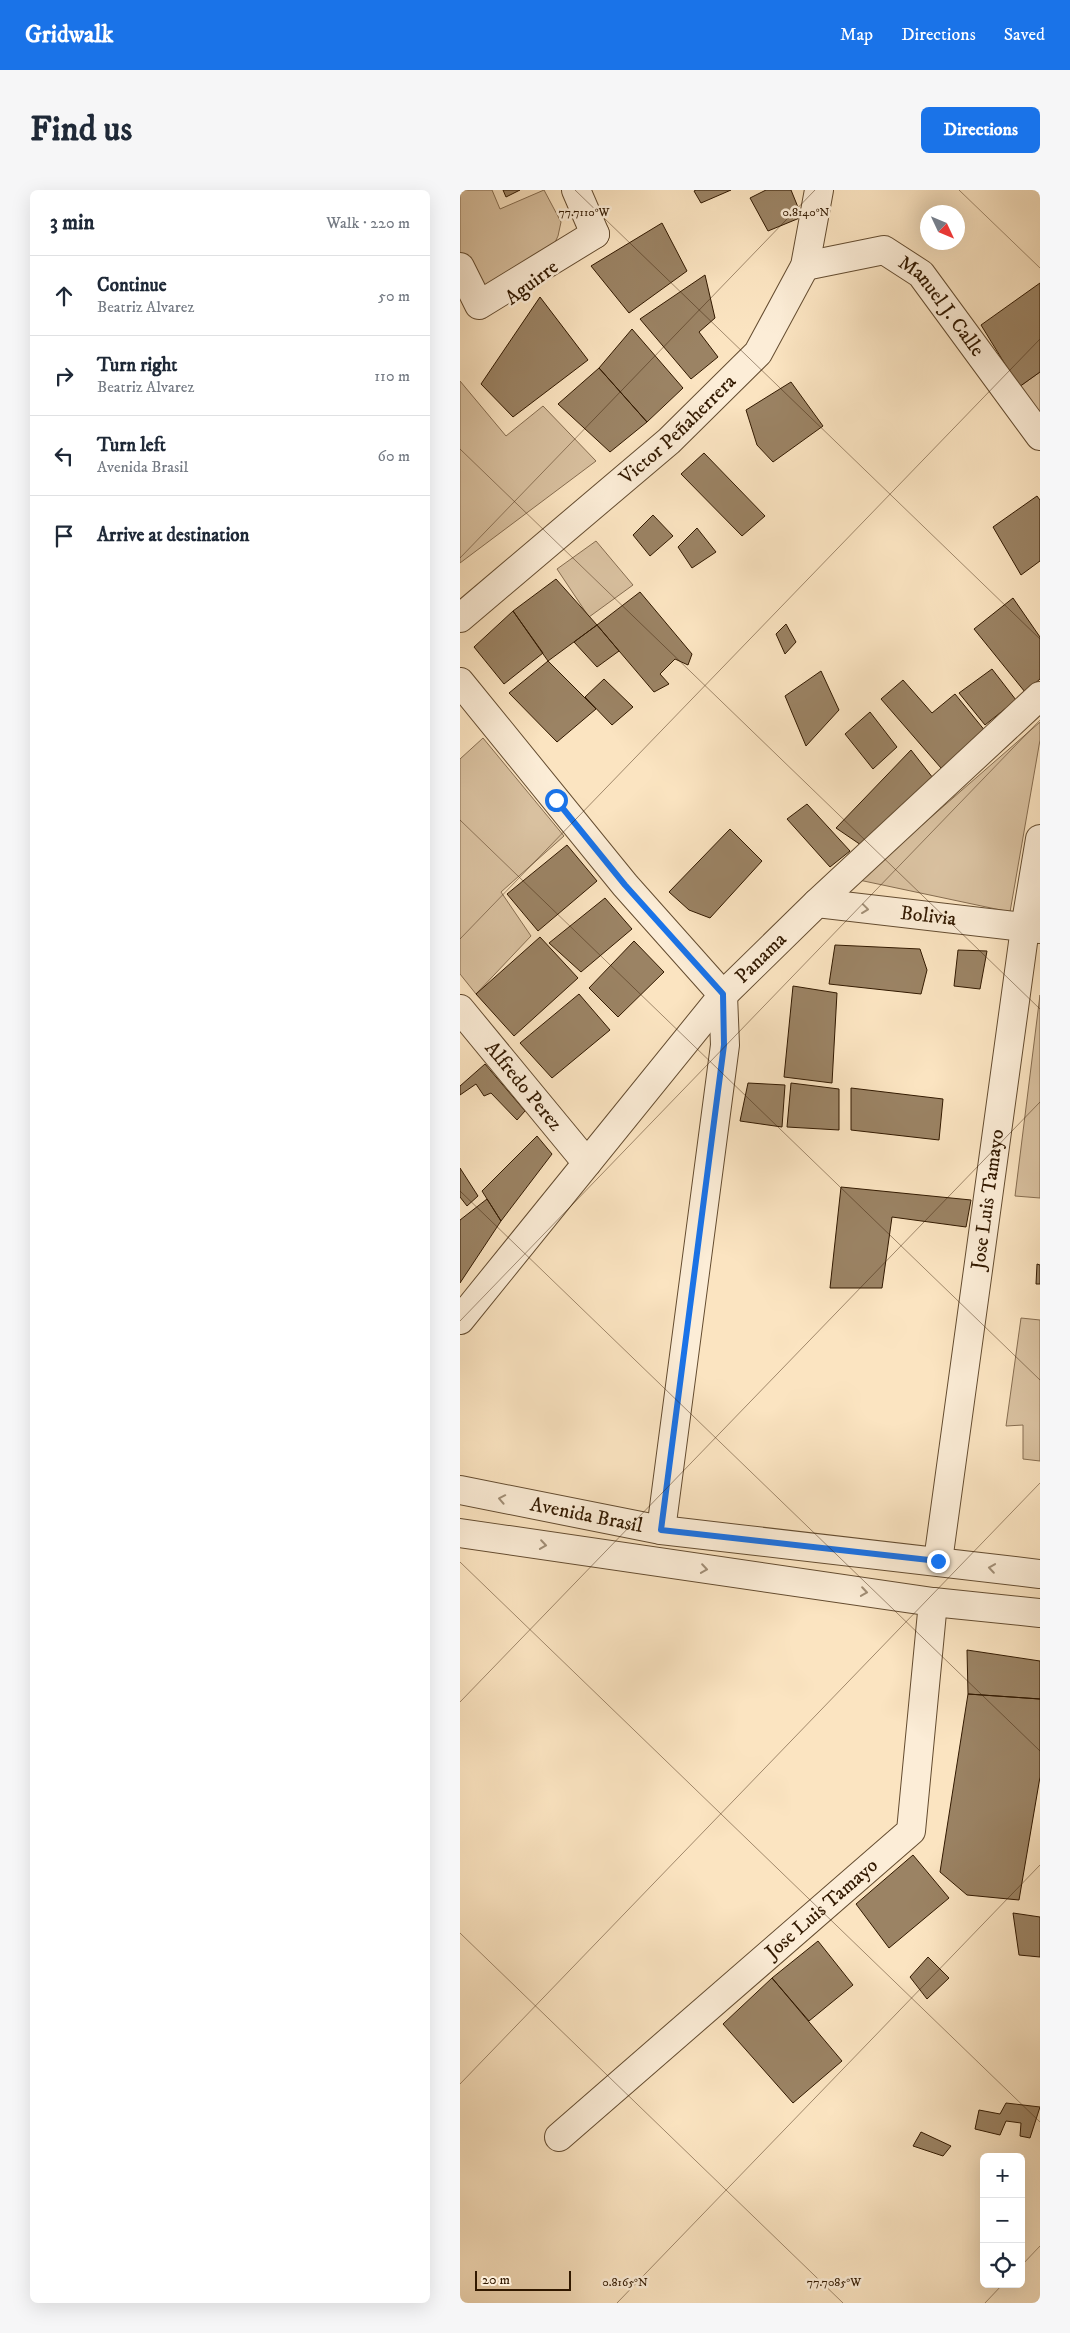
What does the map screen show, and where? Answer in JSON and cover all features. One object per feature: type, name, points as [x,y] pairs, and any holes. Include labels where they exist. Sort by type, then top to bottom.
[{"type":"street","name":"Aguirre","points":[[470,304],[500,307],[595,234],[576,190]]},
{"type":"street","name":"Victor Peñaherrera","points":[[460,618],[669,441],[758,353],[804,266],[819,190]]},
{"type":"street","name":"Manuel J. Calle","points":[[804,266],[884,250],[921,274],[1040,436]]},
{"type":"street","points":[[460,267],[470,304]]},
{"type":"street","points":[[460,682],[625,885],[723,994],[724,1045],[661,1530]]},
{"type":"street","name":"Panama","points":[[460,1320],[723,994],[817,903],[1040,696]]},
{"type":"street","name":"Jose Luis Tamayo","points":[[938,1561],[1033,928],[1040,840]]},
{"type":"street","name":"Bolivia","points":[[817,903],[1033,928]]},
{"type":"street","name":"Alfredo Perez","points":[[460,1010],[587,1163]]},
{"type":"street","name":"Avenida Brasil","points":[[460,1490],[661,1530],[1040,1574]]},
{"type":"street","name":"Avenida Brasil","points":[[460,1533],[933,1602],[1040,1613]]},
{"type":"street","name":"Jose Luis Tamayo","points":[[559,2137],[911,1831],[933,1602]]},
{"type":"shaded area","points":[[460,190],[492,190],[500,209],[544,190],[561,222],[558,236],[551,251],[479,305],[460,260]]},
{"type":"shaded area","points":[[1040,372],[1040,412],[1019,387]]},
{"type":"shaded area","points":[[460,381],[506,436],[543,406],[596,461],[460,563]]},
{"type":"shaded area","points":[[596,541],[633,585],[589,617],[557,569]]},
{"type":"shaded area","points":[[1040,722],[1040,740],[1010,912],[859,880]]},
{"type":"shaded area","points":[[483,738],[564,836],[501,892],[531,936],[476,994],[460,974],[460,759]]},
{"type":"shaded area","points":[[1040,995],[1040,1198],[1015,1196]]},
{"type":"shaded area","points":[[1021,1318],[1040,1320],[1040,1461],[1023,1459],[1023,1425],[1006,1426]]},
{"type":"building","points":[[503,190],[520,190],[506,197]]},
{"type":"building","points":[[731,190],[701,203],[694,191]]},
{"type":"building","points":[[766,190],[791,190],[802,217],[768,231],[750,198]]},
{"type":"building","points":[[662,223],[687,271],[629,313],[591,266]]},
{"type":"building","points":[[705,275],[715,318],[699,332],[718,357],[691,379],[640,319]]},
{"type":"building","points":[[1040,283],[1040,372],[1019,387],[981,325]]},
{"type":"building","points":[[540,297],[588,360],[513,417],[481,384]]},
{"type":"building","points":[[632,329],[683,388],[647,422],[599,368]]},
{"type":"building","points":[[599,368],[647,422],[610,452],[558,404]]},
{"type":"building","points":[[791,382],[823,426],[773,462],[757,445],[746,410]]},
{"type":"building","points":[[704,453],[765,516],[742,536],[681,474]]},
{"type":"building","points":[[1037,496],[1040,500],[1040,561],[1021,575],[993,527]]},
{"type":"building","points":[[653,515],[673,536],[650,556],[633,535]]},
{"type":"building","points":[[697,528],[716,552],[692,568],[678,547]]},
{"type":"building","points":[[556,579],[597,625],[548,661],[513,611]]},
{"type":"building","points":[[640,592],[692,654],[688,665],[675,659],[660,674],[669,684],[654,692],[597,625]]},
{"type":"building","points":[[1013,598],[1040,637],[1040,679],[1025,692],[974,629]]},
{"type":"building","points":[[513,611],[543,653],[504,684],[474,647]]},
{"type":"building","points":[[786,624],[796,642],[785,654],[776,634]]},
{"type":"building","points":[[597,625],[619,651],[597,667],[574,642]]},
{"type":"building","points":[[548,661],[596,709],[557,742],[509,693]]},
{"type":"building","points":[[992,669],[1016,700],[985,725],[959,693]]},
{"type":"building","points":[[821,671],[839,710],[806,746],[785,696]]},
{"type":"building","points":[[604,679],[633,707],[612,725],[585,697]]},
{"type":"building","points":[[903,680],[932,713],[955,694],[986,732],[941,768],[881,699]]},
{"type":"building","points":[[870,712],[897,747],[873,769],[845,734]]},
{"type":"building","points":[[911,750],[933,778],[861,845],[836,828]]},
{"type":"building","points":[[807,804],[850,851],[830,867],[787,819]]},
{"type":"building","points":[[730,829],[762,861],[710,918],[689,910],[669,892]]},
{"type":"building","points":[[567,845],[597,881],[538,931],[507,894]]},
{"type":"building","points":[[605,898],[632,929],[581,972],[549,943]]},
{"type":"building","points":[[540,937],[578,978],[514,1036],[476,994]]},
{"type":"building","points":[[634,941],[664,972],[618,1017],[589,988]]},
{"type":"building","points":[[835,945],[920,949],[927,970],[921,994],[829,984]]},
{"type":"building","points":[[958,950],[987,951],[980,989],[954,986]]},
{"type":"building","points":[[793,986],[837,993],[832,1083],[784,1077]]},
{"type":"building","points":[[579,994],[610,1030],[552,1078],[520,1043]]},
{"type":"building","points":[[485,1064],[525,1111],[517,1120],[491,1093],[484,1096],[476,1084],[460,1095],[460,1086]]},
{"type":"building","points":[[748,1083],[785,1085],[782,1127],[740,1121]]},
{"type":"building","points":[[791,1083],[839,1089],[839,1130],[787,1127]]},
{"type":"building","points":[[851,1088],[943,1099],[939,1140],[851,1130]]},
{"type":"building","points":[[537,1136],[552,1154],[501,1221],[482,1191]]},
{"type":"building","points":[[460,1168],[478,1196],[467,1206],[460,1197]]},
{"type":"building","points":[[841,1187],[971,1200],[966,1227],[892,1217],[882,1288],[830,1288]]},
{"type":"building","points":[[487,1199],[501,1221],[460,1283],[460,1220]]},
{"type":"building","points":[[1037,1264],[1040,1265],[1040,1284],[1036,1284]]},
{"type":"building","points":[[967,1650],[1040,1661],[1040,1699],[968,1694]]},
{"type":"building","points":[[968,1694],[1040,1699],[1040,1777],[1019,1900],[967,1895],[940,1872]]},
{"type":"building","points":[[913,1855],[949,1898],[889,1948],[856,1904]]},
{"type":"building","points":[[1013,1913],[1040,1917],[1040,1957],[1019,1955]]},
{"type":"building","points":[[818,1941],[853,1985],[809,2021],[772,1978]]},
{"type":"building","points":[[928,1957],[949,1978],[927,1999],[910,1977]]},
{"type":"building","points":[[772,1978],[842,2061],[793,2103],[723,2024]]},
{"type":"building","points":[[1006,2103],[1040,2107],[1030,2138],[1020,2136],[1021,2123],[1006,2121],[1000,2135],[975,2129],[979,2110],[1000,2114]]},
{"type":"building","points":[[921,2132],[951,2146],[943,2156],[913,2146]]},
{"type":"route","points":[[556,800],[625,885],[723,994],[724,1045],[661,1530],[938,1561]]}]
